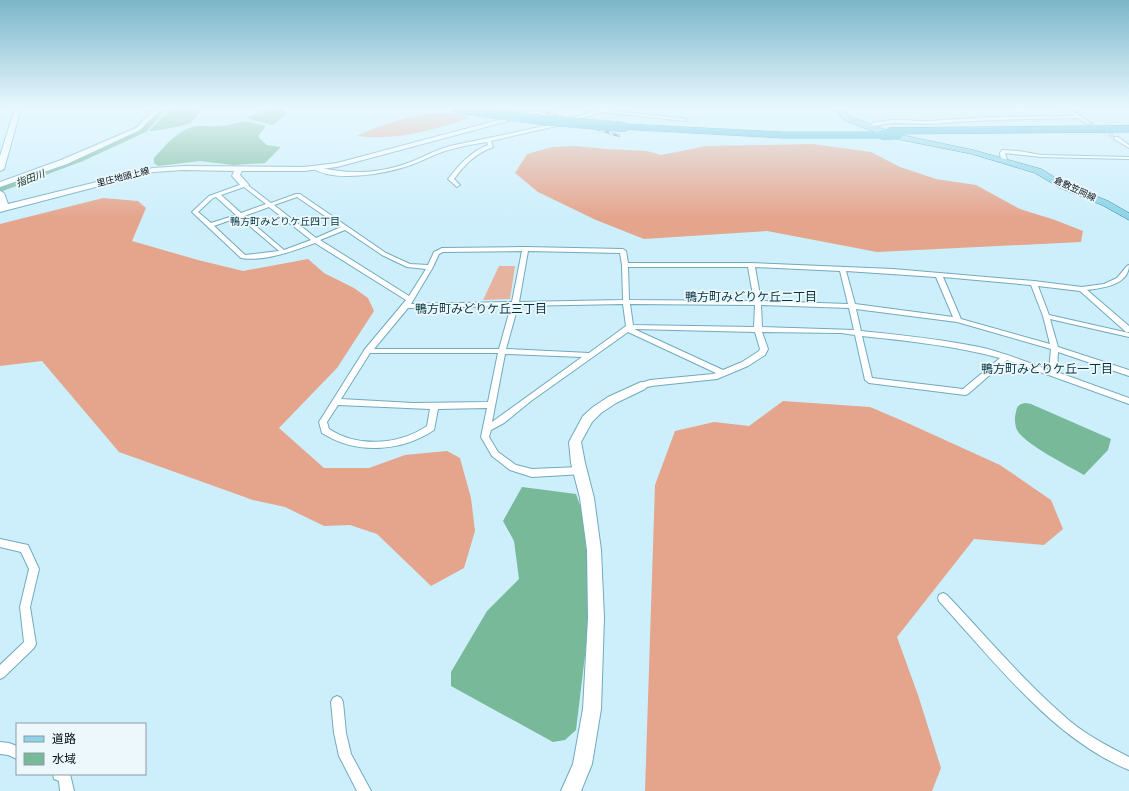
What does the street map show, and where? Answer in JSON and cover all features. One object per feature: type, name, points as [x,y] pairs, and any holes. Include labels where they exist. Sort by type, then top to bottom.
[{"type":"main road","points":[[0,169],[7,145]]},
{"type":"main road","points":[[0,185],[64,162],[102,145]]},
{"type":"main road","name":"里庄地頭上線","points":[[3,208],[153,170],[184,168],[315,168],[354,161],[414,145]]},
{"type":"main road","name":"倉敷笠岡線","points":[[937,145],[1004,160],[1038,171],[1063,186],[1105,203],[1129,217]]},
{"type":"main road","points":[[238,169],[236,176],[245,185]]},
{"type":"main road","points":[[0,193],[3,208]]},
{"type":"main road","points":[[571,791],[582,764],[592,710],[596,650],[594,550],[587,498],[575,442],[587,419],[612,400],[641,386]]},
{"type":"street","points":[[315,168],[323,172],[368,174],[408,164],[448,148],[464,145]]},
{"type":"street","points":[[457,185],[452,179],[464,162],[470,156],[491,145]]},
{"type":"street","points":[[1004,160],[1002,153],[1004,151],[1048,156],[1129,158]]},
{"type":"street","points":[[344,228],[315,240],[283,252],[262,256],[243,257],[195,212],[207,200],[245,185],[315,240],[410,299]]},
{"type":"street","points":[[217,195],[283,252]]},
{"type":"street","points":[[209,226],[298,195],[384,254],[409,266],[430,267]]},
{"type":"street","points":[[525,249],[515,303],[502,351],[485,437],[495,454],[513,468],[532,473],[580,470]]},
{"type":"street","points":[[434,405],[431,428],[422,436],[383,445],[351,443],[340,440],[325,431],[323,422],[368,351],[406,306],[430,267],[436,253],[442,250],[525,249],[623,251],[626,265],[626,302],[629,328]]},
{"type":"street","points":[[626,265],[751,265],[893,271],[1034,283],[1082,289],[1106,286],[1119,279],[1129,268]]},
{"type":"street","points":[[641,386],[650,383],[697,379],[723,373],[745,364],[762,353],[764,349],[758,329],[758,303],[751,265]]},
{"type":"street","points":[[843,270],[869,380],[965,392],[1006,357]]},
{"type":"street","points":[[938,276],[958,320]]},
{"type":"street","points":[[1034,283],[1046,316],[1055,348],[1053,373]]},
{"type":"street","points":[[1082,289],[1129,330]]},
{"type":"street","points":[[406,306],[626,302],[758,303],[851,306],[958,320],[1055,348],[1129,373]]},
{"type":"street","points":[[1046,316],[1129,335]]},
{"type":"street","points":[[629,328],[723,373]]},
{"type":"street","points":[[488,428],[501,421],[528,399],[629,328],[758,329],[858,333],[923,340],[980,350],[1006,357],[1129,401]]},
{"type":"street","points":[[368,351],[502,351],[589,355]]},
{"type":"street","points":[[335,402],[413,406],[491,405]]},
{"type":"street","points":[[0,543],[24,548],[34,569],[25,607],[30,644],[0,672]]},
{"type":"street","points":[[943,598],[1015,676],[1059,720],[1093,745],[1129,764]]},
{"type":"street","points":[[337,702],[340,733],[345,756],[364,791]]},
{"type":"street","points":[[0,748],[8,749],[16,753]]},
{"type":"street","points":[[61,775],[65,777],[67,791]]},
{"type":"shaded area","points":[[820,145],[871,152],[900,167],[936,179],[976,185],[1020,209],[1083,231],[1081,242],[877,252],[767,231],[644,239],[596,220],[538,192],[515,173],[527,154],[552,147],[576,146],[647,151],[661,155],[706,146]]},
{"type":"shaded area","points":[[103,198],[138,201],[146,208],[132,241],[243,271],[308,259],[324,273],[354,288],[368,298],[374,311],[337,368],[279,428],[324,468],[369,468],[405,455],[447,451],[460,458],[471,498],[475,531],[464,568],[431,586],[377,534],[350,525],[324,526],[285,507],[253,500],[119,452],[42,361],[0,366],[0,224]]},
{"type":"shaded area","points":[[499,266],[515,266],[510,299],[483,300]]},
{"type":"shaded area","points":[[783,401],[870,407],[1000,465],[1051,500],[1063,529],[1044,545],[974,539],[897,637],[918,695],[941,768],[932,791],[645,791],[655,485],[675,431],[714,422],[749,426]]},
{"type":"water","points":[[167,145],[267,145],[281,147],[265,163],[233,165],[200,161],[158,166],[154,163],[154,158]]},
{"type":"water","points":[[1025,403],[1031,404],[1111,439],[1108,450],[1084,475],[1037,448],[1021,436],[1015,424],[1015,414],[1019,406]]},
{"type":"water","points":[[522,487],[576,494],[582,511],[588,568],[589,622],[576,730],[565,740],[553,742],[451,686],[451,672],[487,611],[519,579],[514,541],[503,521]]},
{"type":"waterway","name":"指田川","points":[[0,189],[80,159],[111,145]]},
{"type":"district","name":"鴨方町みどりケ丘四丁目","points":[[285,221]]},
{"type":"district","name":"鴨方町みどりケ丘二丁目","points":[[751,297]]},
{"type":"district","name":"鴨方町みどりケ丘三丁目","points":[[481,309]]},
{"type":"district","name":"鴨方町みどりケ丘一丁目","points":[[1047,369]]}]
